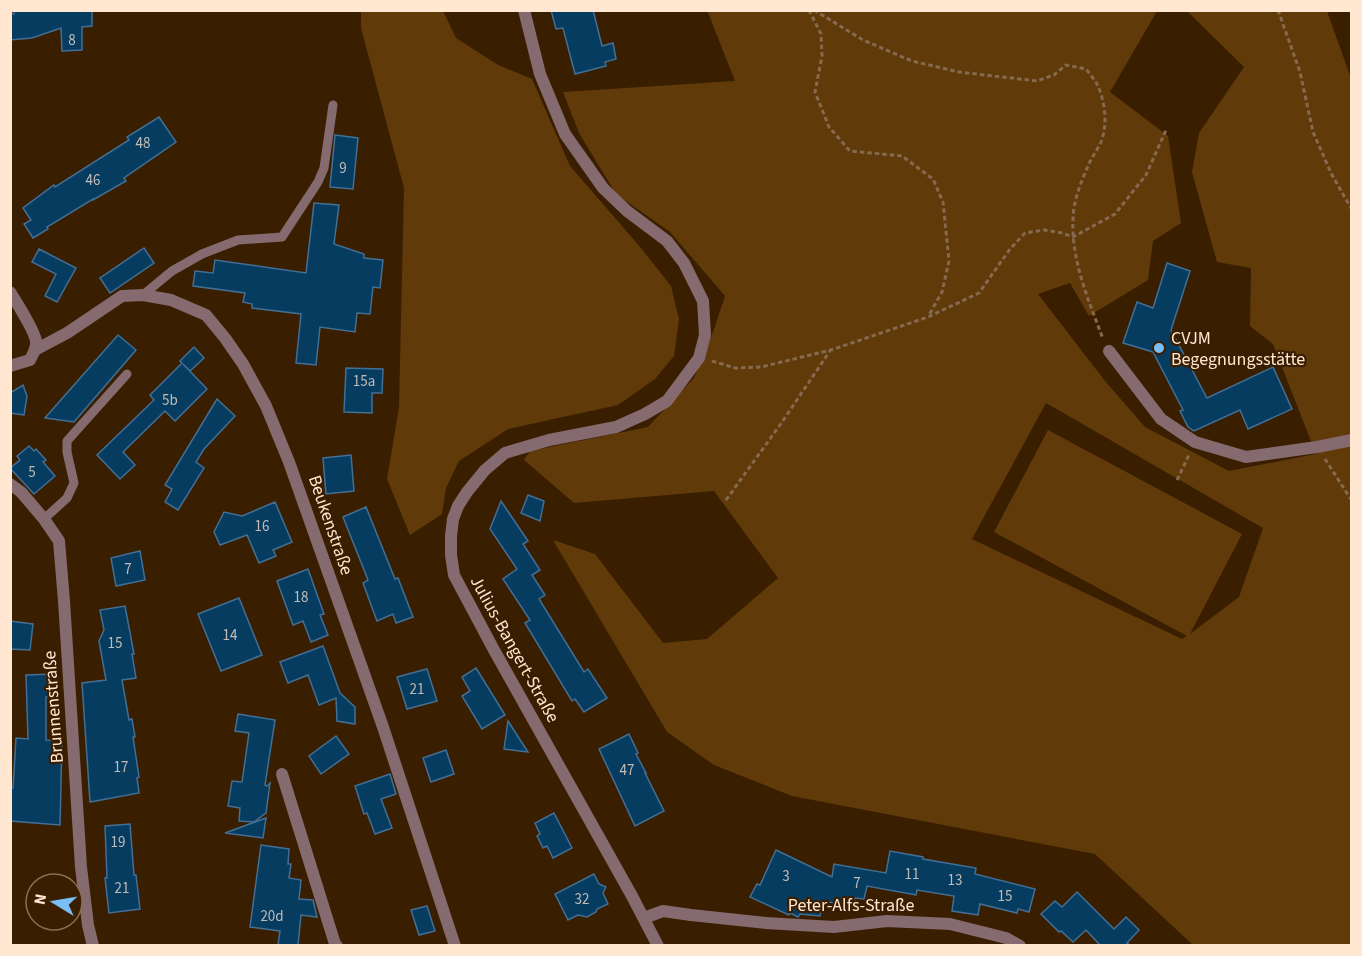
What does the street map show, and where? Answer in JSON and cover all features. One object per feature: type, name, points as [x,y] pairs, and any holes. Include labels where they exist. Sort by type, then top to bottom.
[{"type":"street","name":"Julius-Bangert-Straße","points":[[524,10],[540,74],[565,134],[603,188],[627,211],[667,241],[684,263],[703,301],[705,335],[699,358],[667,401],[645,414],[616,426],[549,440],[505,453],[485,470],[458,506],[453,519],[451,555],[454,575],[658,945]]},
{"type":"street","points":[[10,292],[36,340],[35,350]]},
{"type":"street","name":"Beukenstraße","points":[[10,366],[30,360],[35,350],[67,333],[122,296],[143,295],[171,300],[206,315],[225,338],[243,364],[266,406],[289,462],[383,727],[451,944]]},
{"type":"street","points":[[1109,351],[1161,420],[1195,442],[1246,457],[1352,440]]},
{"type":"street","name":"Brunnenstraße","points":[[10,484],[21,492],[59,541],[81,867],[88,925],[93,945]]},
{"type":"street","points":[[282,774],[334,945]]},
{"type":"street","name":"Peter-Alfs-Straße","points":[[644,918],[663,911],[766,923],[834,927],[887,921],[950,924],[1006,938],[1020,945]]},
{"type":"lane","points":[[143,295],[172,271],[202,254],[238,240],[282,237],[318,182],[324,168],[333,105]]},
{"type":"lane","points":[[44,519],[67,498],[74,483],[67,452],[67,441],[127,374]]},
{"type":"path","points":[[809,10],[821,34],[822,56],[815,92],[829,128],[850,151],[902,156],[933,179],[943,202],[949,261],[942,292],[928,316]]},
{"type":"path","points":[[814,10],[863,40],[912,61],[950,70],[1037,81],[1054,75],[1066,65],[1086,69],[1097,84],[1103,101],[1105,120],[1102,141],[1088,165],[1079,191],[1073,217],[1073,237],[1082,281],[1109,351]]},
{"type":"path","points":[[1278,10],[1300,72],[1313,132],[1331,173],[1352,210]]},
{"type":"path","points":[[699,358],[735,368],[762,367],[831,350],[928,316],[979,293],[1010,249],[1025,233],[1044,230],[1073,237],[1115,214],[1146,175],[1166,130]]},
{"type":"path","points":[[726,500],[831,350]]},
{"type":"path","points":[[1177,480],[1195,442]]},
{"type":"path","points":[[1317,447],[1352,501]]},
{"type":"shaded area","points":[[707,10],[1157,11],[1110,92],[1168,136],[1181,223],[1153,241],[1148,280],[1089,316],[1070,283],[1038,294],[1105,381],[1145,427],[1229,471],[1316,454],[1273,344],[1250,326],[1251,268],[1217,262],[1192,172],[1199,133],[1244,67],[1187,11],[1327,11],[1352,81],[1351,945],[1193,945],[1095,854],[792,796],[714,765],[667,732],[553,540],[595,554],[663,643],[707,639],[778,578],[714,491],[574,503],[524,460],[530,451],[648,427],[694,378],[725,296],[670,232],[616,194],[579,133],[563,92],[735,81]],"holes":[[[1046,403],[1263,528],[1239,597],[1190,634],[1242,534],[1048,430],[994,532],[1187,636],[1182,639],[972,539]]]},
{"type":"shaded area","points":[[361,11],[443,11],[456,38],[498,65],[532,79],[570,166],[671,286],[679,319],[674,356],[655,379],[618,405],[508,429],[459,461],[446,488],[442,514],[410,535],[387,479],[399,407],[404,188],[361,28]]},
{"type":"building","points":[[14,10],[92,10],[92,26],[82,27],[82,50],[62,51],[61,28],[32,38],[10,40],[10,14],[14,14]]},
{"type":"building","points":[[551,10],[593,10],[602,46],[613,43],[616,59],[605,62],[606,66],[575,74],[563,28],[556,29]]},
{"type":"building","points":[[159,117],[176,142],[124,178],[126,181],[47,227],[48,229],[33,238],[24,224],[31,220],[23,208],[54,185],[55,187],[129,140],[127,137]]},
{"type":"building","points":[[335,135],[358,138],[353,189],[330,187]]},
{"type":"building","points":[[314,203],[339,205],[334,244],[364,254],[364,258],[383,260],[380,288],[373,287],[370,314],[357,313],[355,332],[320,327],[316,365],[296,363],[301,314],[252,308],[252,304],[243,302],[245,293],[193,286],[195,271],[213,273],[215,260],[306,273]]},
{"type":"building","points":[[144,248],[154,263],[110,293],[100,278]]},
{"type":"building","points":[[39,249],[76,268],[57,302],[45,296],[56,274],[32,262]]},
{"type":"building","name":"CVJM Begegnungsstätte","points":[[1167,263],[1190,271],[1171,330],[1207,398],[1273,367],[1292,409],[1248,429],[1240,410],[1194,431],[1188,427],[1180,411],[1183,410],[1153,352],[1123,343],[1137,302],[1153,308]]},
{"type":"building","points":[[118,335],[136,350],[74,422],[45,418]]},
{"type":"building","points":[[194,347],[204,358],[190,371],[183,364],[207,389],[175,421],[165,411],[123,452],[135,465],[120,479],[97,455],[154,400],[150,395],[182,363],[180,361]]},
{"type":"building","points":[[346,368],[383,369],[382,393],[372,393],[372,413],[344,412]]},
{"type":"building","points":[[23,385],[27,396],[24,415],[10,413],[10,393]]},
{"type":"building","points":[[217,399],[235,416],[204,449],[196,462],[204,468],[178,510],[165,502],[172,489],[165,485]]},
{"type":"building","points":[[29,446],[34,451],[36,449],[46,460],[43,462],[55,476],[34,494],[10,468],[20,460],[17,456]]},
{"type":"building","points":[[351,455],[354,491],[326,494],[323,458]]},
{"type":"building","points":[[528,495],[544,501],[540,521],[521,513]]},
{"type":"building","points":[[501,501],[528,541],[523,544],[540,570],[532,575],[545,595],[539,599],[584,672],[588,669],[607,698],[584,712],[575,699],[572,701],[525,623],[530,620],[503,579],[517,569],[490,529]]},
{"type":"building","points":[[275,502],[292,542],[273,550],[276,556],[259,563],[247,535],[220,545],[214,532],[224,512],[242,516]]},
{"type":"building","points":[[366,507],[413,617],[396,623],[393,614],[377,621],[363,583],[368,580],[343,517]]},
{"type":"building","points":[[140,551],[145,580],[116,586],[111,558]]},
{"type":"building","points":[[308,569],[324,614],[320,615],[328,635],[311,642],[303,621],[293,625],[277,581]]},
{"type":"building","points":[[239,598],[262,655],[221,671],[198,614]]},
{"type":"building","points":[[125,606],[136,678],[122,680],[129,720],[132,719],[135,737],[133,737],[139,793],[90,802],[82,683],[106,680],[99,641],[104,630],[100,610]]},
{"type":"building","points":[[10,621],[33,624],[30,650],[10,649]]},
{"type":"building","points":[[323,646],[340,693],[355,707],[355,724],[337,721],[336,698],[319,705],[308,675],[288,683],[280,662]]},
{"type":"building","points":[[476,668],[505,715],[482,729],[462,696],[470,691],[462,677]]},
{"type":"building","points":[[427,669],[437,701],[407,709],[397,677]]},
{"type":"building","points":[[54,674],[54,697],[46,697],[46,740],[62,741],[60,825],[10,821],[10,788],[13,788],[16,738],[28,739],[26,675]]},
{"type":"building","points":[[238,714],[275,720],[265,785],[270,783],[266,813],[254,822],[239,821],[240,808],[228,806],[232,781],[242,782],[249,733],[235,731]]},
{"type":"building","points":[[508,721],[528,752],[504,749]]},
{"type":"building","points":[[629,734],[638,753],[636,754],[664,811],[635,826],[599,749]]},
{"type":"building","points":[[336,736],[349,754],[321,774],[309,756]]},
{"type":"building","points":[[446,750],[454,774],[431,782],[423,758]]},
{"type":"building","points":[[390,774],[396,794],[381,799],[392,828],[375,834],[367,813],[364,814],[355,786]]},
{"type":"building","points":[[554,813],[572,848],[553,858],[547,846],[543,848],[537,836],[540,834],[535,823]]},
{"type":"building","points":[[266,818],[263,838],[225,833]]},
{"type":"building","points":[[130,824],[134,875],[136,875],[140,909],[109,913],[105,878],[107,878],[105,826]]},
{"type":"building","points":[[261,845],[289,849],[288,864],[291,864],[289,878],[301,880],[299,899],[313,900],[317,917],[301,915],[298,945],[278,945],[280,931],[250,927]]},
{"type":"building","points":[[776,850],[832,877],[834,864],[886,873],[890,851],[976,868],[975,874],[1035,889],[1029,912],[1018,909],[1017,913],[980,904],[978,915],[952,911],[954,896],[917,890],[916,895],[867,886],[864,899],[855,898],[853,906],[823,901],[820,916],[800,914],[798,917],[750,897],[757,884],[760,885]]},
{"type":"building","points":[[594,874],[599,884],[606,887],[603,893],[608,904],[587,917],[578,915],[568,920],[555,894]]},
{"type":"building","points":[[1077,892],[1114,929],[1126,917],[1139,930],[1127,943],[1130,945],[1098,945],[1086,930],[1073,942],[1041,914],[1055,901],[1062,907]]},
{"type":"building","points":[[427,906],[435,931],[419,935],[411,910]]},
{"type":"place","name":"CVJM Begegnungsstätte","points":[[1159,348]]}]
